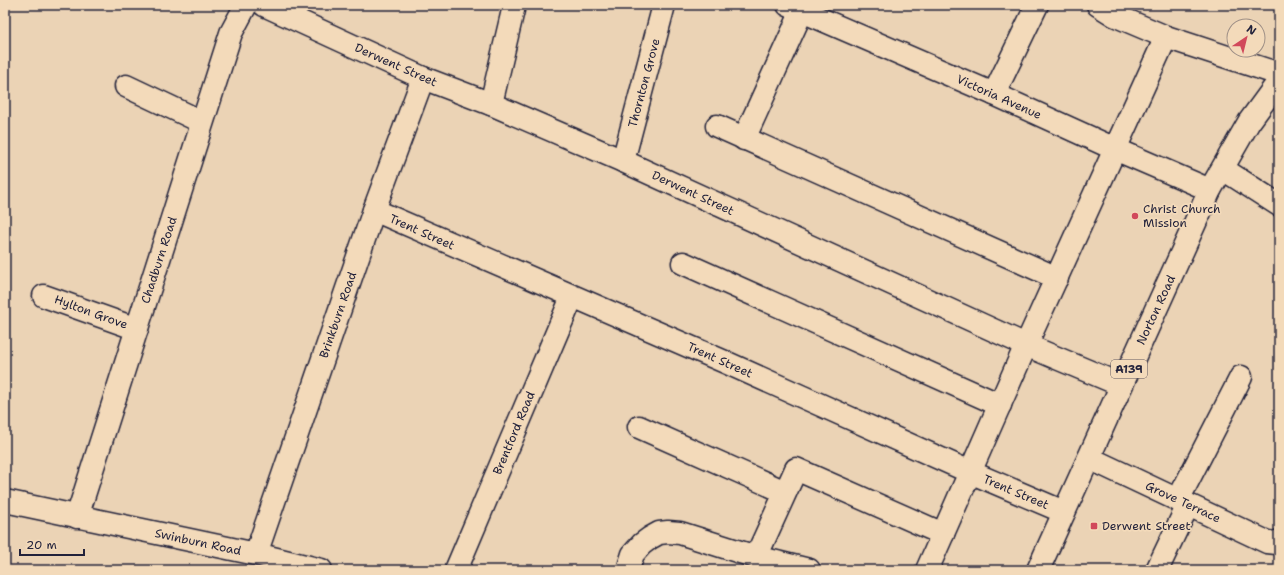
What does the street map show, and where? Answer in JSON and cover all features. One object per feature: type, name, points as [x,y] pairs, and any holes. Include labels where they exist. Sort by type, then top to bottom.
[{"type":"street","name":"Chadburn Road","points":[[77,517],[231,33],[246,5]]},
{"type":"street","name":"Derwent Street","points":[[264,5],[422,78],[490,104],[623,161],[1026,345],[1121,385]]},
{"type":"street","name":"Thornton Grove","points":[[623,161],[664,5]]},
{"type":"street","points":[[994,94],[1036,5]]},
{"type":"street","points":[[490,104],[514,6]]},
{"type":"street","points":[[744,139],[795,8]]},
{"type":"street","name":"Victoria Avenue","points":[[795,8],[1210,190]]},
{"type":"street","points":[[1110,8],[1166,37],[1279,74]]},
{"type":"street","points":[[927,570],[1026,345],[1166,37]]},
{"type":"street","name":"Brinkburn Road","points":[[256,554],[374,210],[422,78]]},
{"type":"street","name":"Norton Road","points":[[1038,570],[1210,190],[1249,122],[1279,81]]},
{"type":"street","points":[[126,86],[202,122]]},
{"type":"street","points":[[717,126],[1057,278]]},
{"type":"street","points":[[1223,169],[1279,205]]},
{"type":"street","name":"Trent Street","points":[[374,210],[725,362],[970,472],[1064,512]]},
{"type":"street","points":[[683,263],[1000,405]]},
{"type":"street","name":"Hylton Grove","points":[[44,296],[137,329]]},
{"type":"street","name":"Brentford Road","points":[[456,570],[572,297]]},
{"type":"street","points":[[1157,570],[1183,502],[1241,378]]},
{"type":"street","points":[[639,427],[785,492]]},
{"type":"street","name":"Grove Terrace","points":[[1089,458],[1267,542],[1276,543],[1279,541]]},
{"type":"street","points":[[756,557],[796,469],[943,534]]},
{"type":"street","name":"Swinburn Road","points":[[5,501],[256,554],[321,570]]},
{"type":"street","points":[[628,570],[633,554],[642,544],[659,534],[668,532],[680,533],[756,557],[809,570]]},
{"type":"place","name":"Christ Church Mission","points":[[1135,216]]},
{"type":"place","name":"Derwent Street","points":[[1094,526]]}]
